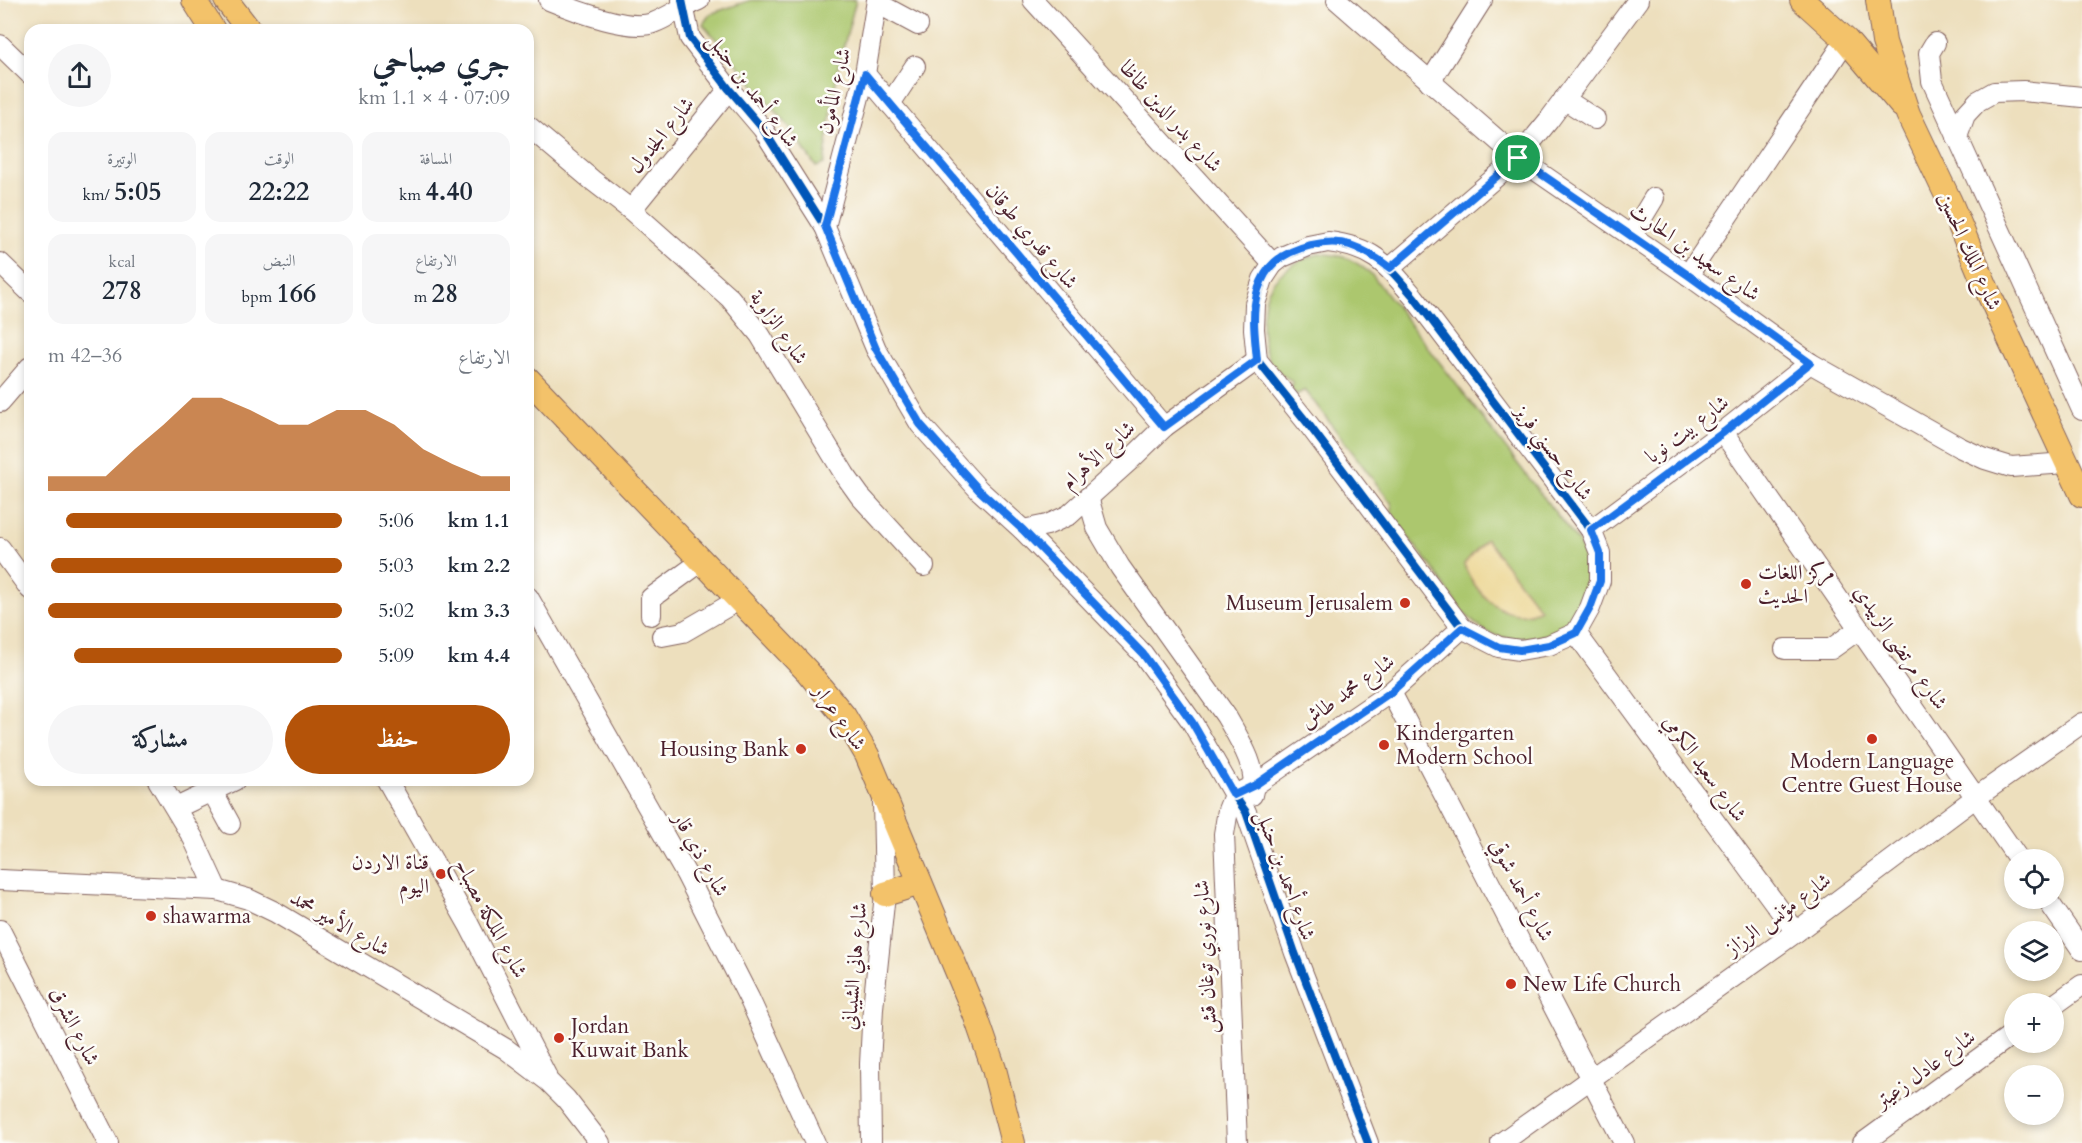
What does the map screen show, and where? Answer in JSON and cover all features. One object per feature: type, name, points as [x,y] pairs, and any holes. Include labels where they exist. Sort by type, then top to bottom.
[{"type":"main road","points":[[194,0],[210,24]]},
{"type":"main road","points":[[1802,0],[1846,40],[1908,114]]},
{"type":"main road","name":"شارع الملك الحسين","points":[[1878,0],[1884,42],[1908,114],[2082,495]]},
{"type":"main road","points":[[214,24],[230,5],[244,24]]},
{"type":"main road","name":"شارع عرار","points":[[534,385],[740,599],[807,671],[844,716],[867,755],[975,1014],[994,1069],[1013,1143]]},
{"type":"main road","points":[[885,894],[920,883]]},
{"type":"street","points":[[549,0],[582,13],[618,23],[651,24],[688,2]]},
{"type":"street","name":"شارع بدر الدين ظاظا","points":[[1033,0],[1273,264]]},
{"type":"street","name":"شارع سعيد بن الحارث","points":[[1337,0],[1518,158],[1688,275],[1810,363],[1959,447],[1985,459],[2011,467],[2066,463]]},
{"type":"street","points":[[1430,82],[1482,0]]},
{"type":"street","points":[[1390,268],[1518,158],[1638,0]]},
{"type":"street","name":"شارع أحمد بن حنبل","points":[[688,2],[690,38],[729,89],[764,129],[825,226],[876,349],[920,424],[979,490],[1023,530],[1143,654],[1192,722],[1246,812],[1295,953],[1368,1143]]},
{"type":"street","points":[[877,2],[918,25]]},
{"type":"street","name":"شارع المأمون","points":[[825,226],[865,74],[877,2]]},
{"type":"street","points":[[1688,275],[1846,40]]},
{"type":"street","points":[[1935,44],[1929,53],[1932,81],[2082,410]]},
{"type":"street","points":[[0,45],[24,68]]},
{"type":"street","points":[[890,104],[915,66]]},
{"type":"street","name":"شارع قدري طوقان","points":[[865,74],[1164,427]]},
{"type":"street","name":"شارع الجدول","points":[[632,210],[729,89]]},
{"type":"street","points":[[1957,137],[1965,115],[1978,101],[1994,92],[2023,91],[2082,97]]},
{"type":"street","points":[[1564,99],[1596,119]]},
{"type":"street","name":"شارع الزاوية","points":[[534,131],[632,210],[730,298],[760,335],[860,496],[924,566]]},
{"type":"street","points":[[1631,236],[1654,198]]},
{"type":"street","name":"شارع حسني فريز","points":[[1273,264],[1295,251],[1328,242],[1348,244],[1373,255],[1390,268],[1414,297],[1591,530],[1600,553],[1600,581],[1590,608],[1576,633]]},
{"type":"street","points":[[0,263],[24,286]]},
{"type":"street","points":[[1273,264],[1263,279],[1255,304],[1254,329],[1257,360],[1309,425],[1462,628],[1499,647],[1520,650],[1549,645],[1576,633]]},
{"type":"street","name":"شارع الأهرام","points":[[1023,530],[1047,525],[1069,514],[1164,427],[1257,360]]},
{"type":"street","name":"شارع بيت نوبا","points":[[1591,530],[1724,432],[1810,363]]},
{"type":"street","points":[[0,402],[24,374]]},
{"type":"street","name":"شارع مرتضى الزبيدي","points":[[1724,432],[2011,849]]},
{"type":"street","name":"شارع أحمد بن حنبل","points":[[1088,497],[1097,528],[1114,557],[1226,716],[1240,740],[1255,785],[1246,812]]},
{"type":"street","points":[[0,548],[24,582]]},
{"type":"street","points":[[651,615],[651,598],[702,561]]},
{"type":"street","points":[[662,636],[682,632],[740,599]]},
{"type":"street","name":"شارع ذي قار","points":[[534,608],[686,874],[749,998],[815,1143]]},
{"type":"street","name":"شارع محمد طاش","points":[[1255,785],[1391,692],[1462,628]]},
{"type":"street","points":[[1785,649],[1831,649],[1859,629]]},
{"type":"street","name":"شارع سعيد الكرمي","points":[[1576,633],[1796,932]]},
{"type":"street","points":[[1143,654],[1169,636]]},
{"type":"street","name":"شارع أحمد شوقي","points":[[1391,692],[1593,1078],[1624,1143]]},
{"type":"street","name":"شارع مؤنس الرزاز","points":[[1501,1143],[1796,932],[1975,798],[2082,723]]},
{"type":"street","points":[[1234,795],[1255,785]]},
{"type":"street","points":[[162,786],[176,808],[218,890]]},
{"type":"street","points":[[176,808],[222,786]]},
{"type":"street","name":"شارع الملكة مصباح","points":[[390,786],[469,925],[548,1080]]},
{"type":"street","points":[[212,791],[230,824]]},
{"type":"street","name":"شارع هاني الشيباني","points":[[871,1143],[870,1064],[873,1008],[885,894],[883,794]]},
{"type":"street","name":"شارع نوري توغان قش","points":[[1234,795],[1228,810],[1224,834],[1237,1143]]},
{"type":"street","name":"شارع الأمير محمد","points":[[0,880],[218,890],[248,899],[275,912],[506,1049],[548,1080],[600,1143]]},
{"type":"street","points":[[2054,909],[2082,950]]},
{"type":"street","name":"شارع الشرق","points":[[0,930],[108,1143]]},
{"type":"street","points":[[2064,998],[2082,984]]},
{"type":"street","name":"شارع عادل زعيتر","points":[[1863,1143],[2004,1040]]},
{"type":"green space","points":[[751,0],[856,0],[838,68],[824,164],[816,167],[789,127],[703,24],[710,14]]},
{"type":"green space","points":[[1319,254],[1349,259],[1373,276],[1578,542],[1587,565],[1588,590],[1583,606],[1561,628],[1546,635],[1514,639],[1484,630],[1468,617],[1392,517],[1392,504],[1305,390],[1296,395],[1290,386],[1293,383],[1272,365],[1264,347],[1262,335],[1264,303],[1269,289],[1287,269]]},
{"type":"sand","points":[[1486,539],[1540,609],[1516,614],[1504,610],[1493,604],[1475,586],[1464,564]]},
{"type":"cycle path","points":[[682,0],[690,38],[763,129],[825,227],[876,349],[920,424],[979,490],[1023,530],[1143,654],[1192,722],[1246,812],[1295,953],[1368,1143]]},
{"type":"cycle path","points":[[1328,242],[1343,244],[1368,253],[1395,275],[1591,530],[1600,553],[1600,581],[1590,608],[1576,633],[1549,645],[1520,650],[1499,647],[1462,628],[1309,425],[1257,360],[1254,329],[1255,304],[1263,279],[1273,264],[1282,257],[1308,246],[1328,242]]},
{"type":"place","name":"مركز اللغات الحديث","points":[[1746,584]]},
{"type":"place","name":"Museum Jerusalem","points":[[1405,603]]},
{"type":"place","name":"Modern Language Centre Guest House","points":[[1872,739]]},
{"type":"place","name":"Kindergarten Modern School","points":[[1384,745]]},
{"type":"place","name":"Housing Bank","points":[[801,749]]},
{"type":"place","name":"قناة الاردن اليوم","points":[[441,874]]},
{"type":"place","name":"shawarma","points":[[151,916]]},
{"type":"place","name":"New Life Church","points":[[1511,984]]},
{"type":"place","name":"Jordan Kuwait Bank","points":[[559,1038]]},
{"type":"route","points":[[865,74],[1164,427],[1257,360],[1254,329],[1258,291],[1273,264],[1282,257],[1308,246],[1328,242],[1348,244],[1373,255],[1390,268],[1518,158],[1688,275],[1810,363],[1724,432],[1591,530],[1600,553],[1600,581],[1590,608],[1576,633],[1549,645],[1520,650],[1499,647],[1462,628],[1391,692],[1255,785],[1234,795],[1192,722],[1143,654],[1023,530],[979,490],[920,424],[876,349],[825,226],[865,74]]}]
